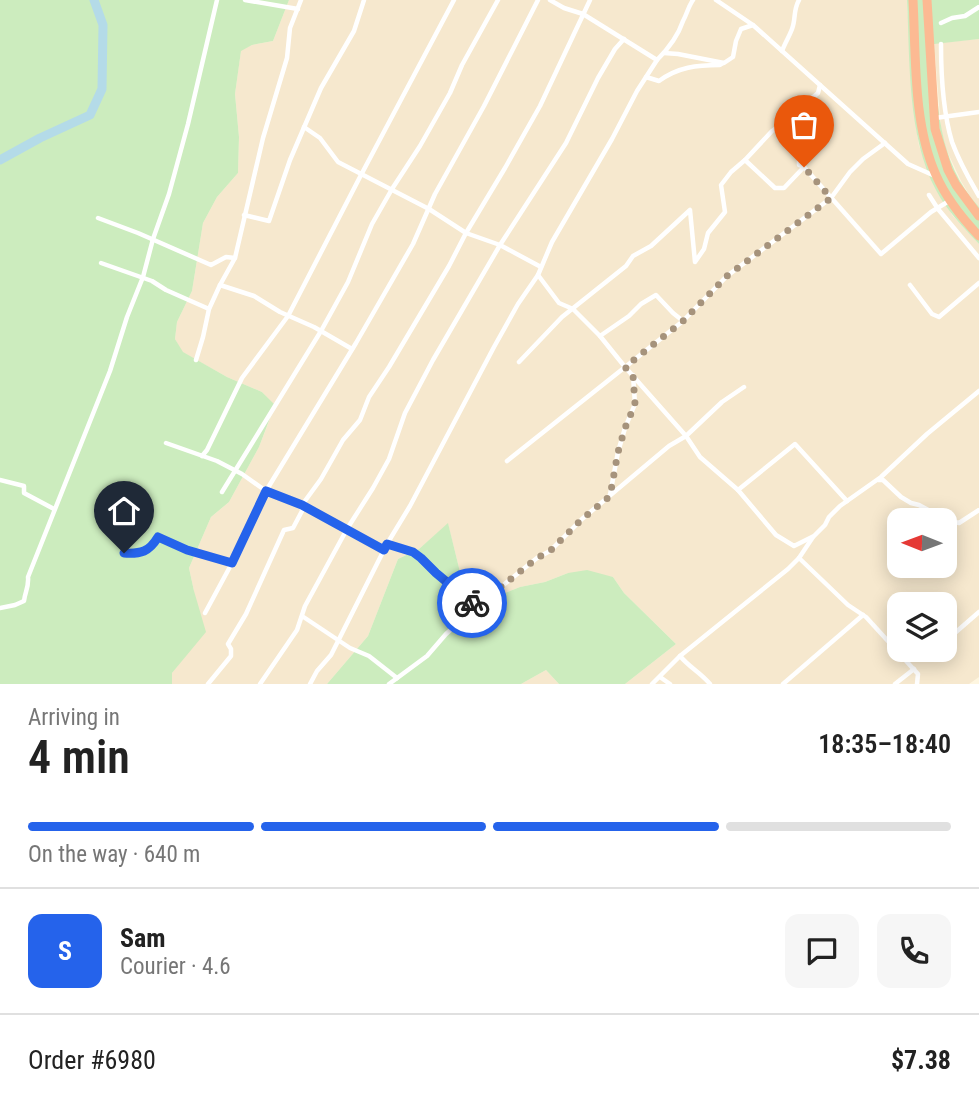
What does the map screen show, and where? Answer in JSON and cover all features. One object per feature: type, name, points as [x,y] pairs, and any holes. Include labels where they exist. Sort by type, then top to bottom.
[{"type":"highway","points":[[913,0],[924,142],[936,177],[949,200],[979,236]]},
{"type":"highway","points":[[927,0],[935,129],[948,170],[979,216]]},
{"type":"street","points":[[0,608],[24,601],[28,577],[110,371],[173,182],[217,0]]},
{"type":"street","points":[[245,0],[298,9]]},
{"type":"street","points":[[195,360],[209,309],[235,258],[262,138],[287,58],[290,28],[301,0]]},
{"type":"street","points":[[244,215],[269,222],[304,127],[321,88],[354,32],[364,0]]},
{"type":"street","points":[[202,456],[242,378],[288,316],[454,0]]},
{"type":"street","points":[[222,492],[321,331],[348,282],[372,225],[450,93],[461,65],[498,0]]},
{"type":"street","points":[[205,613],[266,491],[413,244],[435,194],[538,0]]},
{"type":"street","points":[[550,0],[583,14],[657,60]]},
{"type":"street","points":[[208,684],[231,656],[228,644],[246,614],[277,542],[284,530],[293,528],[302,511],[302,505],[321,479],[343,440],[360,420],[369,397],[505,169],[540,106],[590,0]]},
{"type":"street","points":[[310,684],[331,655],[387,544],[494,347],[537,275],[552,242],[637,91],[683,23],[688,6],[693,0]]},
{"type":"street","points":[[716,0],[753,25],[908,164],[936,177]]},
{"type":"street","points":[[782,51],[792,31],[794,7],[799,0]]},
{"type":"street","points":[[941,23],[965,16],[979,7]]},
{"type":"street","points":[[646,77],[659,80],[682,68],[720,65],[733,57],[741,29],[753,25]]},
{"type":"street","points":[[260,684],[296,630],[305,606],[389,459],[405,413],[433,360],[500,245],[566,144],[598,78],[624,39]]},
{"type":"street","points":[[941,44],[943,89],[952,141],[979,196]]},
{"type":"street","points":[[663,53],[724,63]]},
{"type":"street","points":[[519,362],[562,317],[626,266],[633,256],[651,246],[690,209],[695,262],[704,249],[708,233],[724,212],[721,185],[772,131],[818,93],[820,85]]},
{"type":"street","points":[[934,119],[979,113]]},
{"type":"street","points":[[782,124],[786,127],[786,141],[799,157],[799,165],[804,167],[881,254],[949,200]]},
{"type":"street","points":[[304,127],[320,138],[338,162],[360,175],[429,209],[466,233],[500,245],[541,267]]},
{"type":"street","points":[[507,461],[683,321],[727,276],[831,198],[850,172],[885,143]]},
{"type":"street","points":[[745,160],[775,188],[784,188],[804,167]]},
{"type":"street","points":[[929,195],[979,258]]},
{"type":"street","points":[[99,218],[211,265],[226,257],[235,258]]},
{"type":"street","points":[[101,263],[143,277],[209,309]]},
{"type":"street","points":[[537,275],[559,303],[573,309],[600,336],[686,436],[700,457],[738,490],[776,535],[794,547],[814,536]]},
{"type":"street","points":[[910,285],[932,314],[939,317],[979,283]]},
{"type":"street","points":[[220,285],[254,296],[352,349]]},
{"type":"street","points":[[600,336],[656,295],[683,321]]},
{"type":"street","points":[[610,496],[618,452],[635,404],[633,375]]},
{"type":"street","points":[[389,684],[426,656],[476,607],[537,558],[550,551],[582,519],[669,446],[686,436],[722,402],[744,387]]},
{"type":"street","points":[[652,684],[680,656],[788,569],[840,506],[880,477],[979,391]]},
{"type":"street","points":[[166,443],[217,461],[266,491],[302,505],[384,550]]},
{"type":"street","points":[[738,490],[794,444],[847,501]]},
{"type":"street","points":[[0,480],[24,486],[24,493],[54,509]]},
{"type":"street","points":[[878,480],[883,480],[911,503],[947,520],[959,523],[979,510]]},
{"type":"street","points":[[124,553],[138,553],[150,549],[158,537],[187,550],[232,563]]},
{"type":"street","points":[[387,544],[413,552],[476,607]]},
{"type":"street","points":[[799,558],[848,605],[863,615],[918,674],[918,684]]},
{"type":"street","points":[[853,610],[887,639]]},
{"type":"street","points":[[957,631],[979,612]]},
{"type":"street","points":[[783,684],[863,615]]},
{"type":"street","points":[[302,616],[350,648],[369,656],[397,678]]},
{"type":"street","points":[[680,656],[710,684]]},
{"type":"street","points":[[895,684],[914,669]]},
{"type":"street","points":[[660,677],[670,684]]},
{"type":"shaded area","points":[[289,0],[907,0],[913,105],[919,146],[952,215],[979,244],[979,677],[969,684],[625,684],[676,644],[624,593],[613,577],[568,573],[495,597],[472,589],[460,572],[448,524],[419,549],[398,559],[368,636],[327,684],[172,684],[172,673],[186,655],[194,591],[189,568],[211,517],[229,502],[259,447],[275,406],[262,392],[227,377],[182,352],[175,339],[177,322],[192,291],[203,223],[217,197],[238,173],[239,137],[235,94],[241,50],[273,41]]},
{"type":"shaded area","points":[[979,39],[979,207],[961,181],[946,149],[941,129],[934,43]]},
{"type":"shaded area","points":[[546,670],[559,684],[521,684]]},
{"type":"green space","points":[[0,0],[289,0],[273,41],[252,45],[241,51],[235,94],[239,137],[238,173],[217,197],[203,223],[192,291],[177,322],[175,339],[183,352],[227,377],[262,392],[275,405],[259,447],[229,502],[211,517],[189,568],[206,632],[172,673],[172,684],[0,684]]},
{"type":"green space","points":[[907,0],[979,0],[979,39],[934,44],[942,130],[955,170],[979,207],[979,244],[940,198],[920,146],[912,97]]},
{"type":"green space","points":[[448,523],[460,572],[472,589],[495,597],[568,573],[587,570],[613,577],[624,593],[676,644],[625,684],[559,684],[546,670],[521,684],[327,684],[368,636],[398,559],[419,549]]},
{"type":"waterway","points":[[0,160],[90,115],[102,89],[103,25],[94,0]]},
{"type":"way so far","points":[[472,603],[476,607],[537,558],[550,551],[610,496],[618,452],[635,404],[633,375],[625,367],[683,321],[727,276],[831,198],[804,167]]},
{"type":"route","points":[[124,553],[138,553],[150,549],[158,537],[187,550],[232,563],[266,491],[302,505],[384,550],[387,544],[413,552],[472,603]]}]
